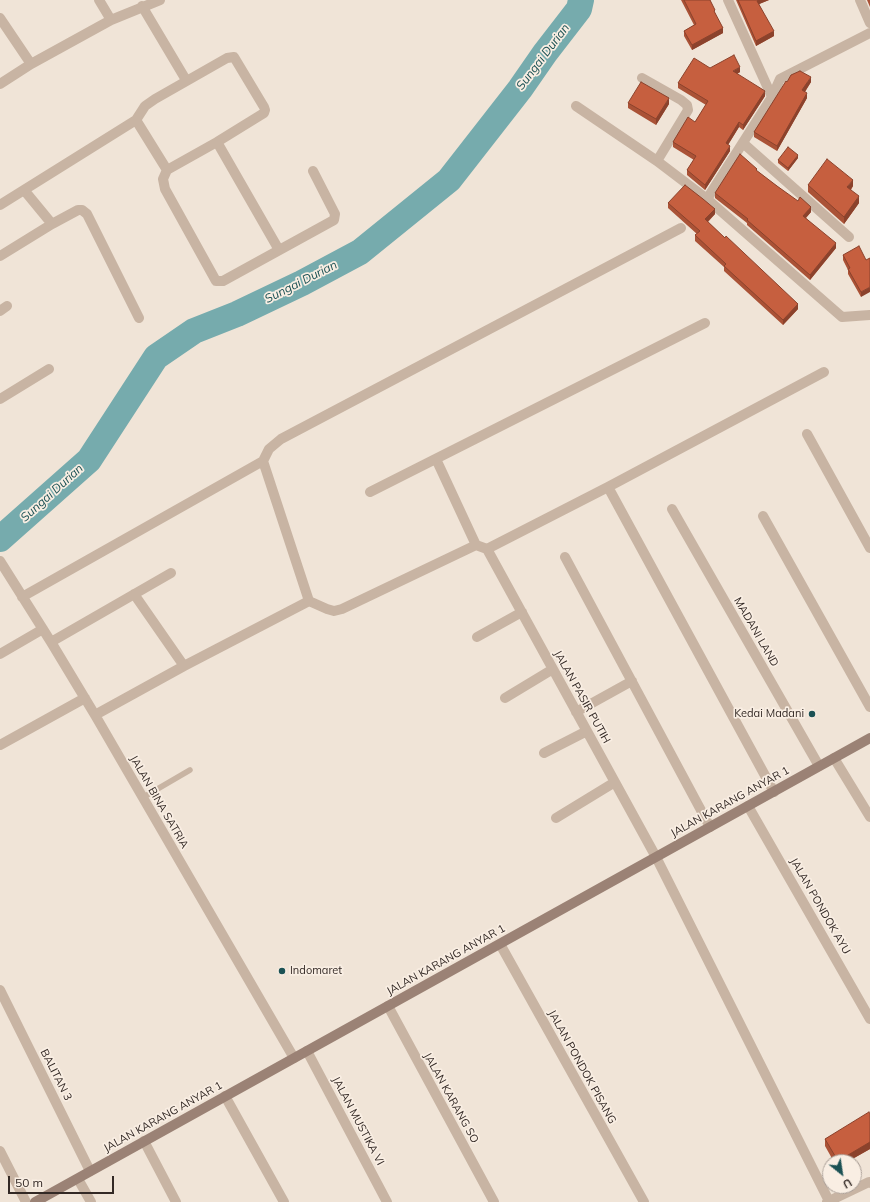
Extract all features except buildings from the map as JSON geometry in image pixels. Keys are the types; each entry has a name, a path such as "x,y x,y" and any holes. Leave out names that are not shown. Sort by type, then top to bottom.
{"main road":[{"name":"JALAN KARANG ANYAR 1","path":"35,1202 870,738"}],"street":[{"path":"99,0 111,20"},
{"path":"0,84 31,64 111,20 142,6 160,0"},
{"path":"728,0 772,97"},
{"path":"860,0 870,23"},
{"path":"142,6 186,80"},
{"path":"0,18 31,64"},
{"path":"707,199 772,97 777,82 783,76 870,33"},
{"path":"0,205 136,120 145,106 186,80 227,58 234,57 264,107 264,113 167,170 163,179 165,189 216,280 223,281 331,222 336,217 313,171"},
{"path":"642,78 681,100 687,105 688,110 657,161"},
{"path":"576,106 657,161 707,199 842,317 870,315"},
{"path":"136,120 167,170"},
{"path":"217,142 279,250"},
{"path":"743,143 849,236"},
{"path":"24,190 52,224"},
{"path":"0,256 52,224 78,210 82,210 84,211 139,318"},
{"path":"22,597 263,461 269,449 281,439 681,228"},
{"path":"370,492 705,323"},
{"path":"0,399 49,369"},
{"path":"436,459 476,545 487,549 824,372"},
{"path":"807,434 870,548"},
{"path":"263,461 309,601 327,609 342,609 476,545"},
{"path":"608,486 774,792"},
{"name":"MADANI LAND","path":"672,509 819,766"},
{"path":"763,516 870,707"},
{"name":"JALAN PASIR PUTIH","path":"487,549 656,857 828,1201"},
{"path":"565,557 710,827"},
{"name":"JALAN BINA SATRIA","path":"0,561 85,698 294,1058"},
{"path":"51,642 171,573"},
{"path":"134,594 184,666"},
{"path":"95,715 184,666 309,601"},
{"path":"477,637 522,612"},
{"path":"0,654 43,629"},
{"path":"505,698 553,669"},
{"path":"576,712 632,681"},
{"path":"0,745 85,698"},
{"path":"544,753 587,731"},
{"path":"834,758 870,818"},
{"path":"556,818 615,782"},
{"name":"JALAN PONDOK AYU","path":"748,806 870,1019"},
{"name":"JALAN PONDOK PISANG","path":"500,944 644,1202"},
{"name":"BALITAN 3","path":"0,990 90,1171"},
{"name":"JALAN KARANG SO","path":"388,1006 494,1202"},
{"name":"JALAN MUSTIKA VI","path":"307,1051 388,1202"},
{"path":"225,1096 284,1202"},
{"path":"144,1141 176,1202"},
{"path":"0,1151 26,1202"},
{"path":"78,1179 91,1202"},
{"path":"828,1201 869,1182 870,1183"}],"lane":[{"path":"142,798 190,770"}],"waterway":[{"name":"Sungai Durian","path":"0,539 89,460 156,357 194,331 237,314 302,283 360,252 449,180 520,89 545,53 579,9 581,0"}],"place":[{"name":"Kedai Madani","path":"812,714"},
{"name":"Indomaret","path":"282,971"}]}
